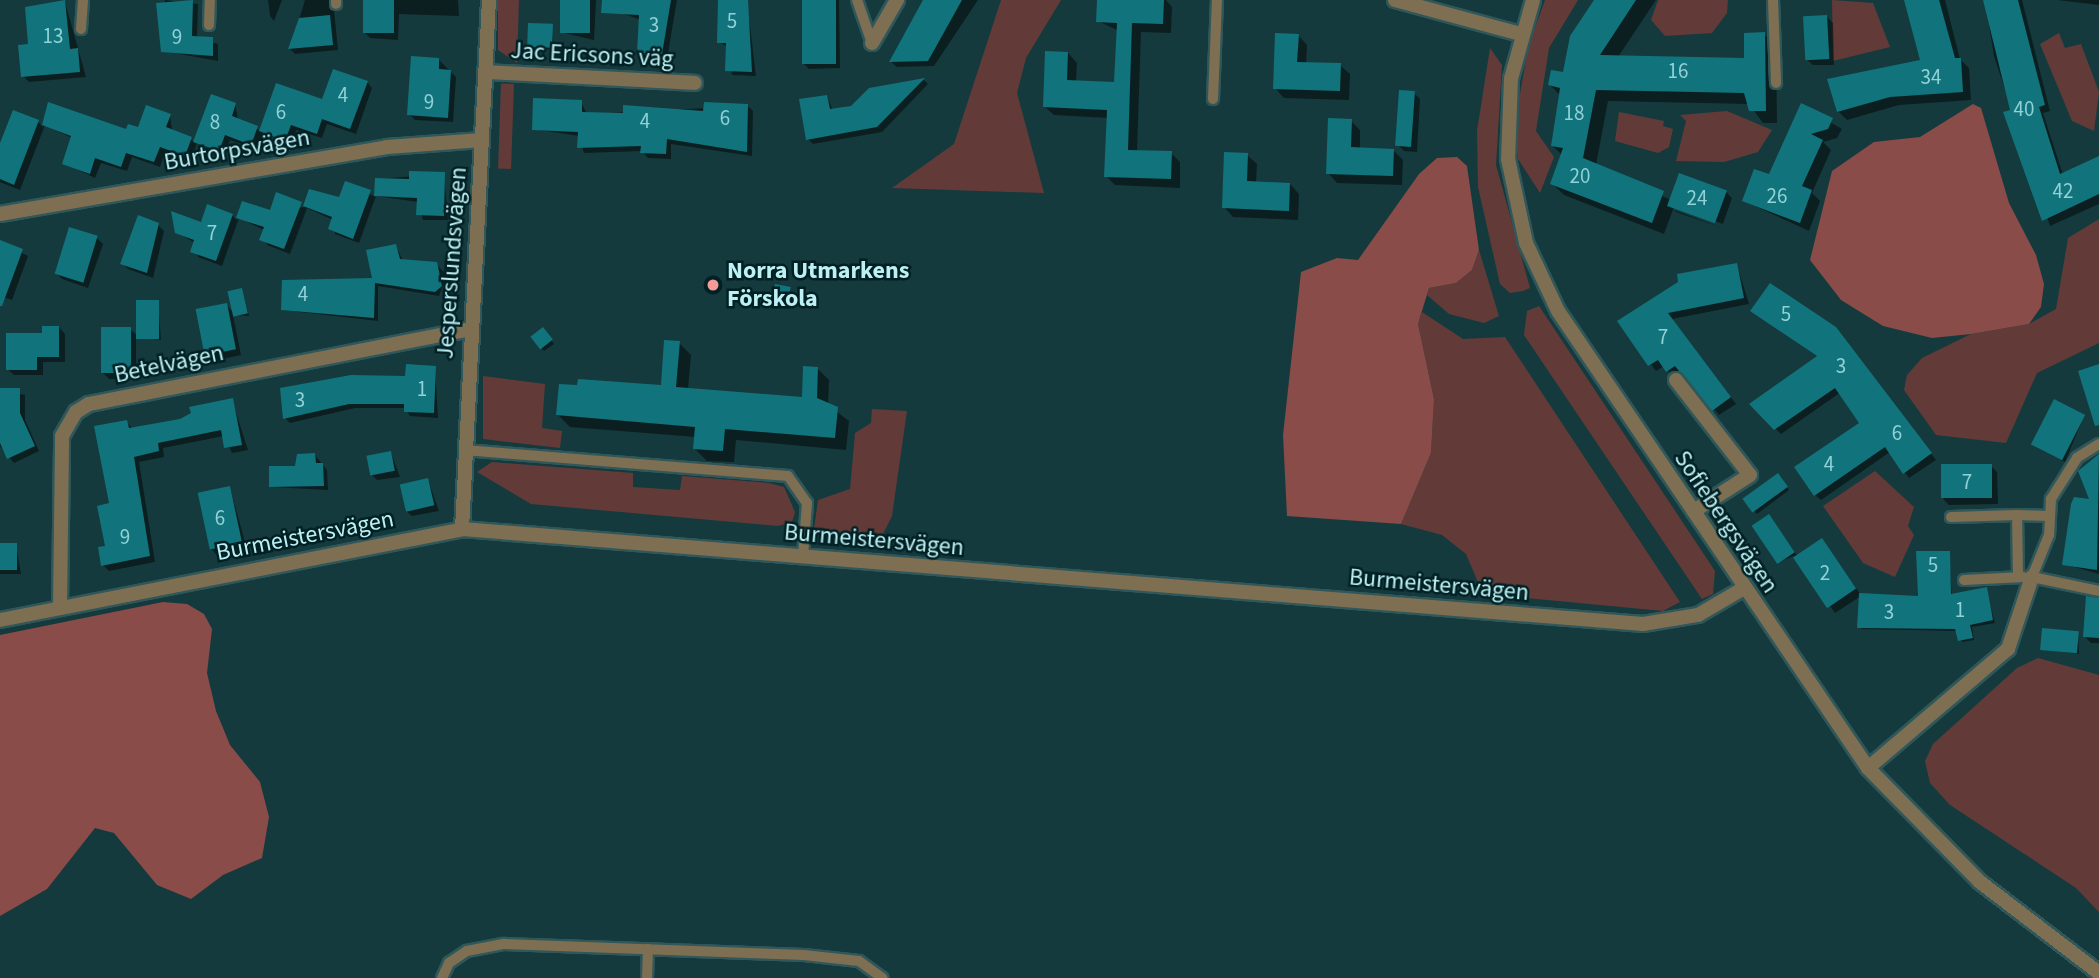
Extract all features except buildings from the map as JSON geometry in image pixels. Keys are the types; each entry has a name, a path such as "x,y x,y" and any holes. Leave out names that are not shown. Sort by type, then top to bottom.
{"street":[{"name":"Jesperslundsvägen","path":"462,529 470,329 489,0"},
{"path":"872,43 897,0"},
{"path":"1395,0 1520,34"},
{"name":"Sofiebergsvägen","path":"1533,0 1520,34 1507,125 1514,201 1526,243 1558,311 1868,768 1980,882 2099,973"},
{"name":"Jac Ericsons väg","path":"486,72 695,83"},
{"name":"Burtorpsvägen","path":"0,214 387,148 482,140"},
{"name":"Betelvägen","path":"60,608 62,436 76,412 102,401 470,329"},
{"path":"1676,380 1750,475 1694,511"},
{"name":"Burmeistersvägen","path":"0,620 462,529 1643,624 1698,615 1744,588"},
{"path":"1868,768 2008,649 2025,577"}],"lane":[{"path":"81,29 83,0"},
{"path":"209,25 210,0"},
{"path":"857,0 872,43"},
{"path":"1213,99 1217,0"},
{"path":"1773,0 1776,83"},
{"path":"2025,577 2049,535 2051,499 2077,458 2099,444"},
{"path":"464,450 788,476 807,503 803,556"},
{"path":"2017,515 2025,577"},
{"path":"1951,517 2049,516"},
{"path":"1964,580 2025,577 2099,591"},
{"path":"442,978 449,963 467,951 504,944 845,960 882,978"},
{"path":"647,978 648,949"}],"shaded area":[{"path":"498,0 519,0 517,63 498,50"},
{"path":"1001,0 1061,0 1026,58 1017,93 1044,193 892,188 954,144"},
{"path":"1545,0 1578,0 1549,48 1536,131 1554,157 1540,193 1518,159 1518,106 1528,47"},
{"path":"1658,0 1728,0 1727,13 1712,33 1665,36 1651,20"},
{"path":"1832,0 1873,3 1890,47 1833,61"},
{"path":"2059,33 2065,48 2081,44 2099,92 2094,131 2072,121 2040,44"},
{"path":"1490,48 1502,65 1496,165 1530,288 1510,293 1500,284 1478,187 1477,131"},
{"path":"501,84 514,84 511,169 498,168"},
{"path":"1973,104 1981,108 2009,203 2036,255 2044,284 2041,307 2029,324 1971,334 1932,338 1883,326 1841,300 1810,260 1832,171 1874,142 1920,137"},
{"path":"1727,111 1772,130 1758,152 1724,162 1676,161 1686,121 1680,115"},
{"path":"1619,112 1664,121 1663,126 1673,129 1669,147 1658,153 1615,141"},
{"path":"1457,157 1467,166 1479,250 1472,270 1456,283 1429,288 1418,324 1434,399 1431,453 1401,524 1287,516 1283,435 1301,272 1337,258 1358,260 1419,174 1437,158"},
{"path":"2099,219 2099,343 2037,373 2006,443 1936,435 1904,390 1907,375 1922,358 1971,334 2029,324 2056,309 2068,238"},
{"path":"1479,250 1499,316 1484,323 1449,314 1427,295 1429,288 1456,283 1472,270"},
{"path":"1539,306 1715,571 1713,594 1702,599 1524,335 1527,311"},
{"path":"1422,312 1463,339 1505,337 1680,602 1663,611 1483,594 1466,554 1442,535 1401,524 1431,453 1434,399 1418,324"},
{"path":"483,376 545,384 542,428 562,431 560,448 483,439"},
{"path":"872,409 907,411 892,516 881,538 870,543 823,538 814,529 818,500 850,489 855,433 871,423"},
{"path":"492,462 633,473 633,487 680,490 682,476 769,483 784,487 795,512 792,522 778,526 531,504 477,472"},
{"path":"1875,471 1914,507 1908,526 1914,535 1895,577 1863,563 1823,506"},
{"path":"163,602 187,604 204,614 212,629 207,673 216,711 230,745 260,782 269,817 262,858 223,875 191,899 157,885 114,833 95,828 47,889 0,916 0,635"},
{"path":"2038,658 2099,675 2099,912 2076,888 1950,805 1930,783 1925,761 1933,744 2017,668"}],"place":[{"name":"Norra Utmarkens Förskola","path":"713,285"}]}
